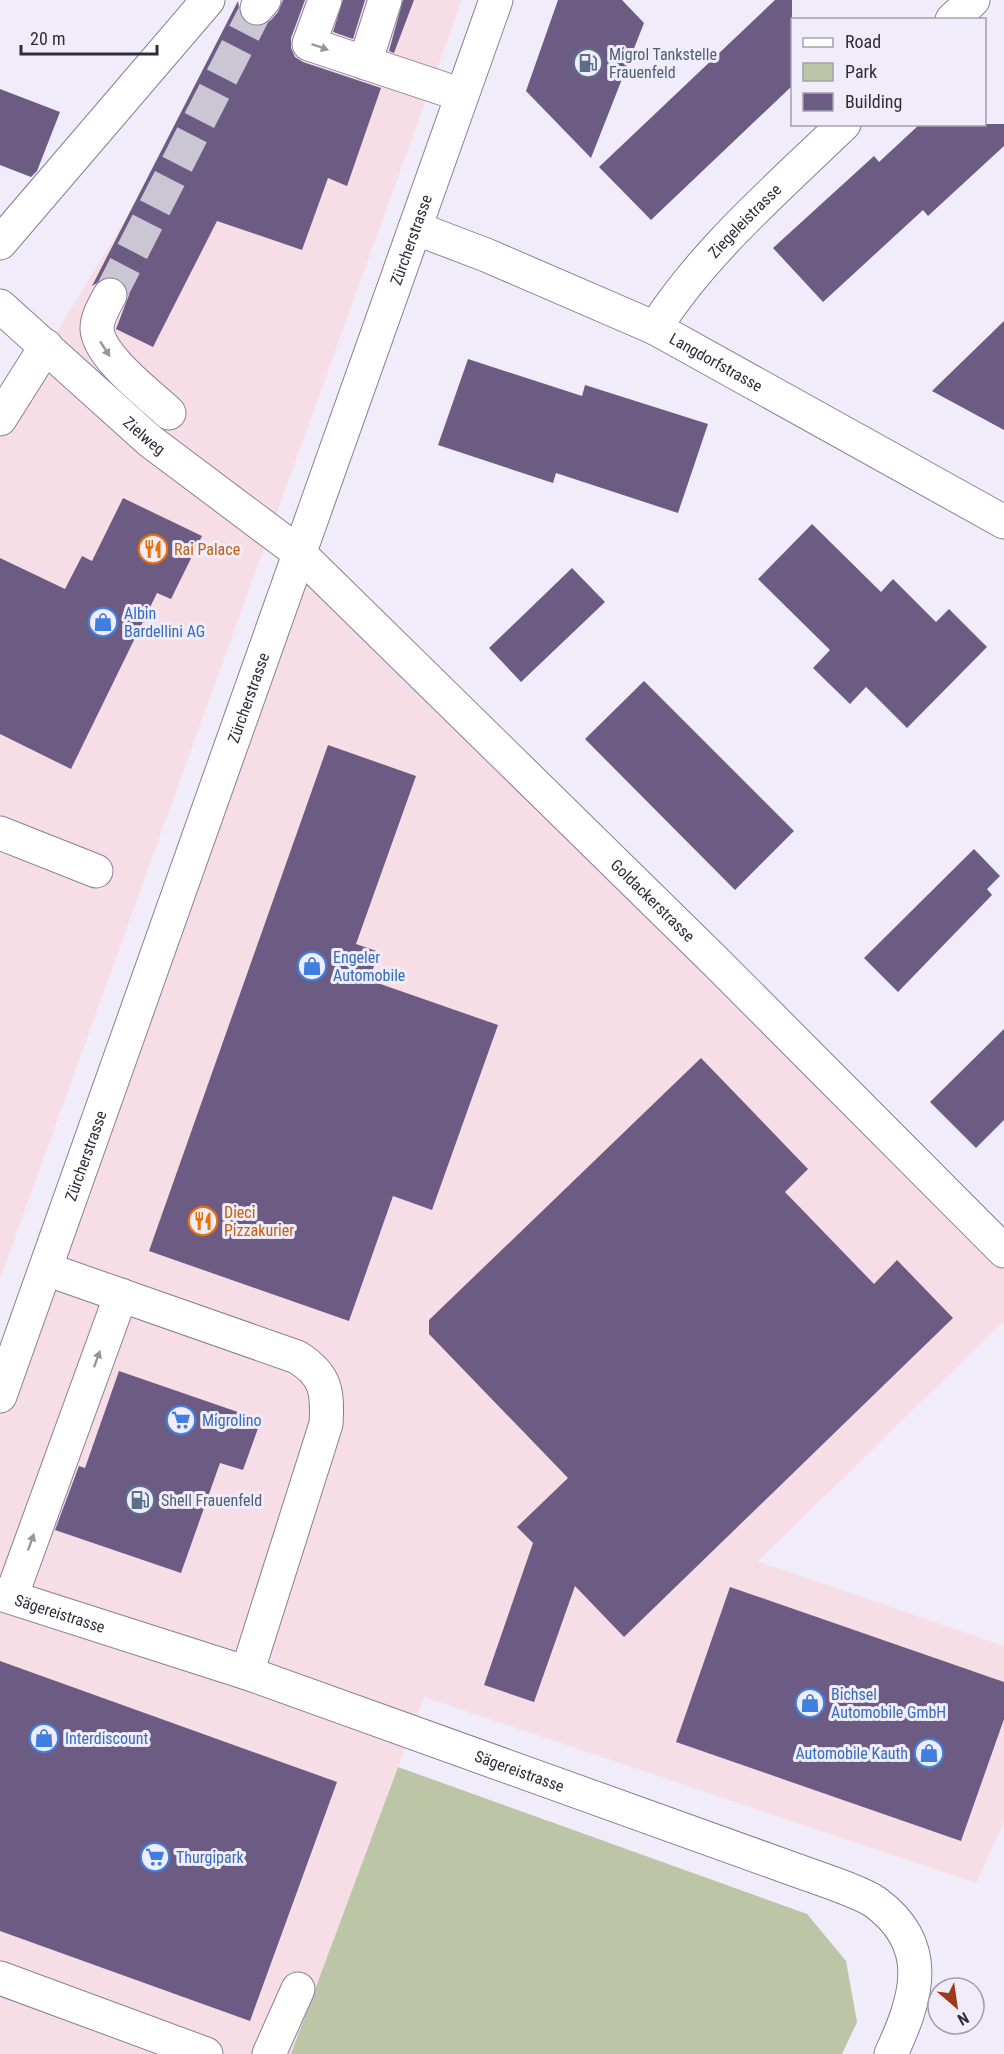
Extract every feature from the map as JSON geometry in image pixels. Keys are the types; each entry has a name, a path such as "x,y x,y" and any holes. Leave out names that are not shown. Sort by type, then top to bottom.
{"street":[{"path":"0,243 208,0"},
{"path":"325,0 309,44 462,95"},
{"path":"365,63 385,0"},
{"name":"Zürcherstrasse","path":"0,1396 496,0"},
{"path":"954,18 972,0"},
{"name":"Ziegeleistrasse","path":"655,328 672,301 712,252 842,126"},
{"name":"Langdorfstrasse","path":"415,228 486,255 655,328 1004,522"},
{"path":"110,295 99,316 99,340 111,358 169,413"},
{"name":"Zielweg","path":"0,306 150,441 298,552"},
{"path":"0,419 46,346"},
{"name":"Goldackerstrasse","path":"298,552 732,977 1004,1251"},
{"path":"0,833 96,871"},
{"path":"46,1269 297,1357 312,1367 323,1382 328,1401 326,1424 247,1673"},
{"path":"5,1596 121,1295"},
{"name":"Sägereistrasse","path":"5,1596 247,1673 790,1868 874,1902 907,1935 917,1976 905,2025 891,2054"},
{"path":"0,1978 206,2054"},
{"path":"269,2054 298,1989"}],"shaded area":[{"path":"261,0 462,0 0,1279 0,424"},
{"path":"298,552 1004,1270 1004,1321 758,1561 1004,1646 1004,1822 976,1883 424,1697 291,2054 0,2054 0,1401"}],"green space":[{"path":"398,1767 807,1914 846,1961 857,2022 842,2054 291,2054"}],"building":[{"path":"283,0 305,0 291,38 291,48 295,57 303,62 381,88 347,186 328,178 302,250 217,221 153,347 116,329 129,295 126,285 119,278 109,276 92,286 238,1 240,15 245,22 254,26 264,25 271,20 278,12"},
{"path":"343,0 365,0 353,39 333,32"},
{"path":"403,0 414,0 394,53 389,51"},
{"path":"558,0 622,0 644,23 591,158 526,91"},
{"path":"775,0 792,0 791,87 651,220 599,167"},
{"path":"0,89 60,112 37,171 31,177 0,165"},
{"path":"1004,124 1004,146 928,216 923,210 823,302 773,248 874,156 879,162 918,126"},
{"path":"1004,321 1004,430 932,391"},
{"path":"468,359 582,396 585,385 708,424 678,513 556,473 553,483 438,445"},
{"path":"123,498 202,536 171,599 157,593 71,769 0,734 0,558 65,589 82,556 92,561"},
{"path":"812,524 881,592 893,579 936,622 949,609 987,647 907,728 866,687 850,704 813,668 830,650 758,579"},
{"path":"572,568 605,602 521,682 489,648"},
{"path":"644,681 794,831 735,890 585,739"},
{"name":"Engeler Automobile","path":"328,745 416,776 356,944 379,952 369,980 498,1025 432,1210 393,1196 349,1321 149,1251"},
{"path":"974,849 1000,876 987,889 992,895 898,992 864,958"},
{"path":"1004,1029 1004,1120 976,1148 930,1102"},
{"path":"701,1058 808,1169 785,1192 874,1284 897,1260 953,1318 624,1637 575,1586 534,1702 484,1685 533,1543 517,1527 568,1478 429,1334 429,1320"},
{"path":"119,1371 261,1420 243,1470 220,1463 181,1573 55,1530 79,1466 85,1468"},
{"path":"730,1587 1004,1682 1004,1719 961,1841 676,1742"},
{"name":"Thurgipark","path":"0,1661 337,1782 250,2021 0,1931"}],"tunnel":[{"path":"110,295 257,8"}],"place":[{"name":"Migrol Tankstelle Frauenfeld","path":"588,63"},
{"name":"Rai Palace","path":"153,549"},
{"name":"Albin Bardellini AG","path":"103,622"},
{"name":"Engeler Automobile","path":"312,966"},
{"name":"Dieci Pizzakurier","path":"203,1221"},
{"name":"Migrolino","path":"181,1420"},
{"name":"Shell Frauenfeld","path":"140,1500"},
{"name":"Bichsel Automobile GmbH","path":"810,1703"},
{"name":"Interdiscount","path":"44,1738"},
{"name":"Automobile Kauth","path":"929,1753"},
{"name":"Thurgipark","path":"155,1857"}]}
